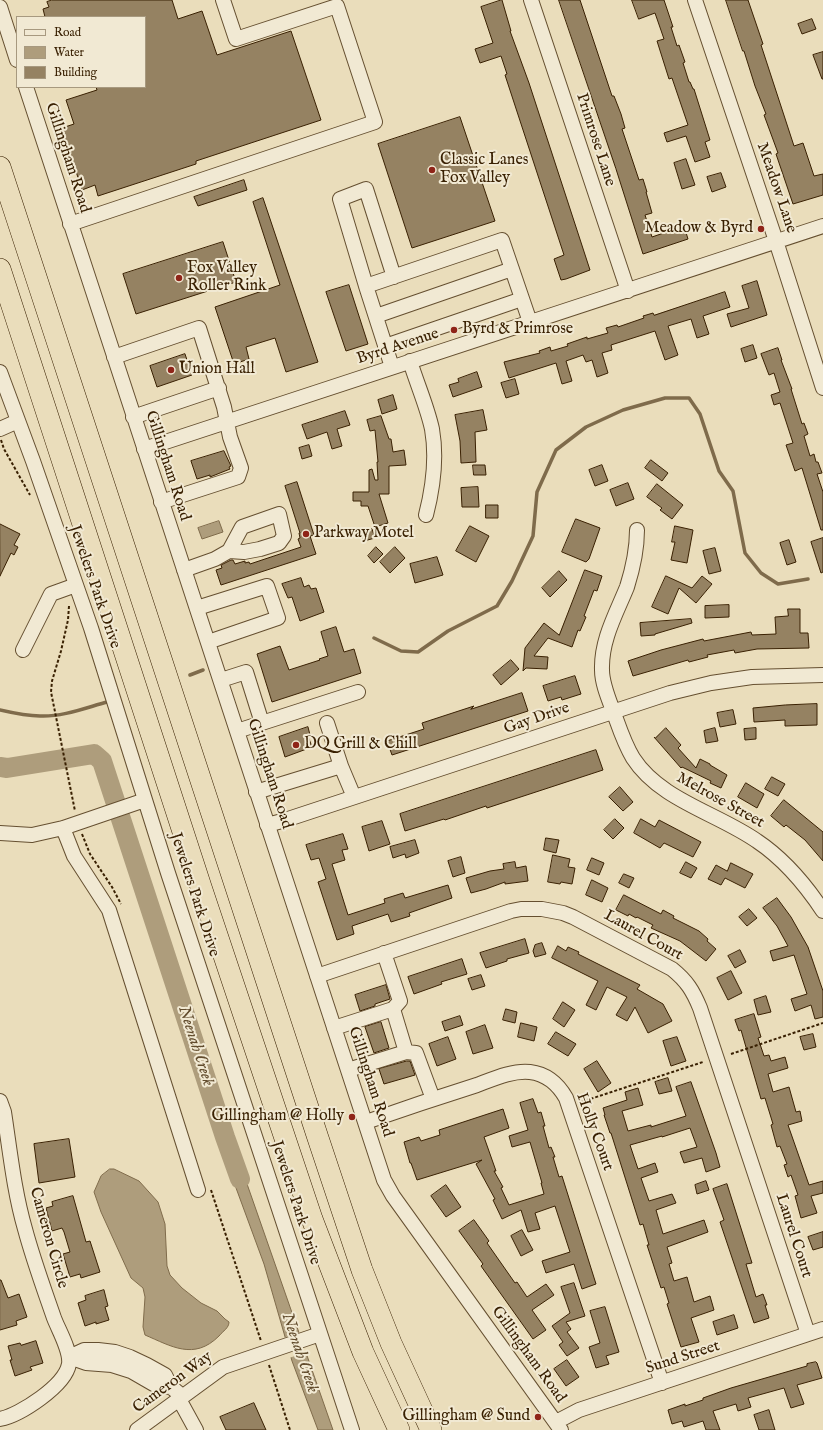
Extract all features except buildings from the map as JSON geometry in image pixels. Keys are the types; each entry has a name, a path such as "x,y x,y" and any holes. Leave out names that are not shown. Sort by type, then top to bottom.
{"highway":[{"path":"0,167 362,1270 391,1343 431,1430"},
{"path":"0,268 201,887 312,1219 363,1352 399,1430"}],"street":[{"path":"70,224 375,122 337,6 236,40 223,0"},
{"name":"Primrose Lane","path":"531,0 628,291"},
{"name":"Meadow Lane","path":"695,0 776,241 823,388"},
{"path":"0,7 16,57"},
{"name":"Gillingham Road","path":"26,88 384,1180 393,1196 559,1426"},
{"path":"392,367 340,199 366,189 394,277"},
{"name":"Byrd Avenue","path":"144,449 823,226"},
{"path":"366,286 502,240 530,322"},
{"path":"376,316 512,270"},
{"path":"385,346 522,298"},
{"path":"114,357 199,328 219,388 230,437 241,468 238,478 161,502"},
{"path":"410,361 428,415 433,442 434,458 431,496 426,516"},
{"name":"Jewelers Park Drive","path":"0,372 33,461 70,587 139,802 314,1336 352,1430"},
{"path":"133,417 219,388"},
{"path":"0,428 18,421"},
{"name":"Melrose Street","path":"637,530 635,558 632,573 607,635 602,655 603,679 627,748 648,776 667,791 737,827 778,857 797,875 813,895 823,911"},
{"path":"184,570 215,559 229,551"},
{"path":"197,608 267,586 278,618 208,642"},
{"path":"23,650 51,594 70,587"},
{"path":"221,680 246,672 262,723"},
{"name":"Gay Drive","path":"267,825 613,711 670,694 711,683 752,677 823,675"},
{"path":"237,732 358,692"},
{"path":"327,723 341,766 354,797"},
{"path":"256,792 341,766"},
{"path":"0,833 32,836 63,828 139,802"},
{"path":"63,828 74,856 109,910 198,1190"},
{"name":"Laurel Court","path":"317,976 511,911 521,909 542,909 573,917 658,961 680,975 691,988 700,1008 808,1334"},
{"path":"334,1028 393,1009 400,1001 384,953"},
{"path":"393,1009 406,1052"},
{"path":"348,1070 406,1052 416,1053 433,1099"},
{"name":"Holly Court","path":"366,1122 520,1072 530,1072 547,1078 555,1083 563,1094 568,1107 662,1383"},
{"name":"Cameron Circle","path":"0,1101 4,1112 16,1190 24,1227 58,1330 68,1350 69,1357"},
{"name":"Sund Street","path":"559,1426 579,1410 823,1329"},
{"name":"Cameron Way","path":"137,1430 223,1367 314,1336"},
{"path":"0,1419 8,1418 19,1413 51,1390 61,1380 68,1369 69,1357 84,1350 98,1350 115,1352 130,1357 148,1364 165,1375 171,1387 180,1398 196,1430"}],"path":[{"path":"0,437 4,449 33,500"},
{"path":"70,587 68,599 70,610 61,651 52,680 51,692 72,796"},
{"path":"731,1054 823,1023"},
{"path":"568,1107 704,1062"},
{"path":"271,1350 290,1430"}],"water":[{"path":"219,521 223,532 202,539 198,528"},
{"path":"231,1153 239,1161 333,1430 318,1430 292,1361 264,1264 225,1158"},
{"path":"110,1169 114,1169 139,1181 158,1202 165,1224 167,1266 170,1275 182,1288 201,1303 217,1311 229,1322 226,1329 210,1344 191,1350 182,1349 173,1347 145,1335 143,1327 145,1297 143,1288 131,1278 101,1212 94,1192 101,1176"}],"pier":[{"path":"245,1172 249,1182 234,1187 230,1177"},
{"path":"301,1332 307,1352 289,1358 283,1338"}],"waterway":[{"path":"374,638 401,651 418,652 448,631 497,606 512,581 533,536 537,492 556,450 586,427 623,410 665,398 689,398 700,414 719,471 733,491 745,553 761,573 778,584 808,579"},
{"path":"190,675 203,670"},
{"path":"0,710 25,715 48,716 74,712 107,702"},
{"name":"Neenah Creek","path":"0,767 7,768 94,754 102,761 240,1179"}],"place":[{"name":"Classic Lanes Fox Valley","path":"432,170"},
{"name":"Meadow & Byrd","path":"761,229"},
{"name":"Fox Valley Roller Rink","path":"179,278"},
{"name":"Byrd & Primrose","path":"454,330"},
{"name":"Union Hall","path":"171,370"},
{"name":"Parkway Motel","path":"306,534"},
{"name":"DQ Grill & Chill","path":"296,745"},
{"name":"Gillingham @ Holly","path":"352,1117"},
{"name":"Gillingham @ Sund","path":"538,1417"}]}
